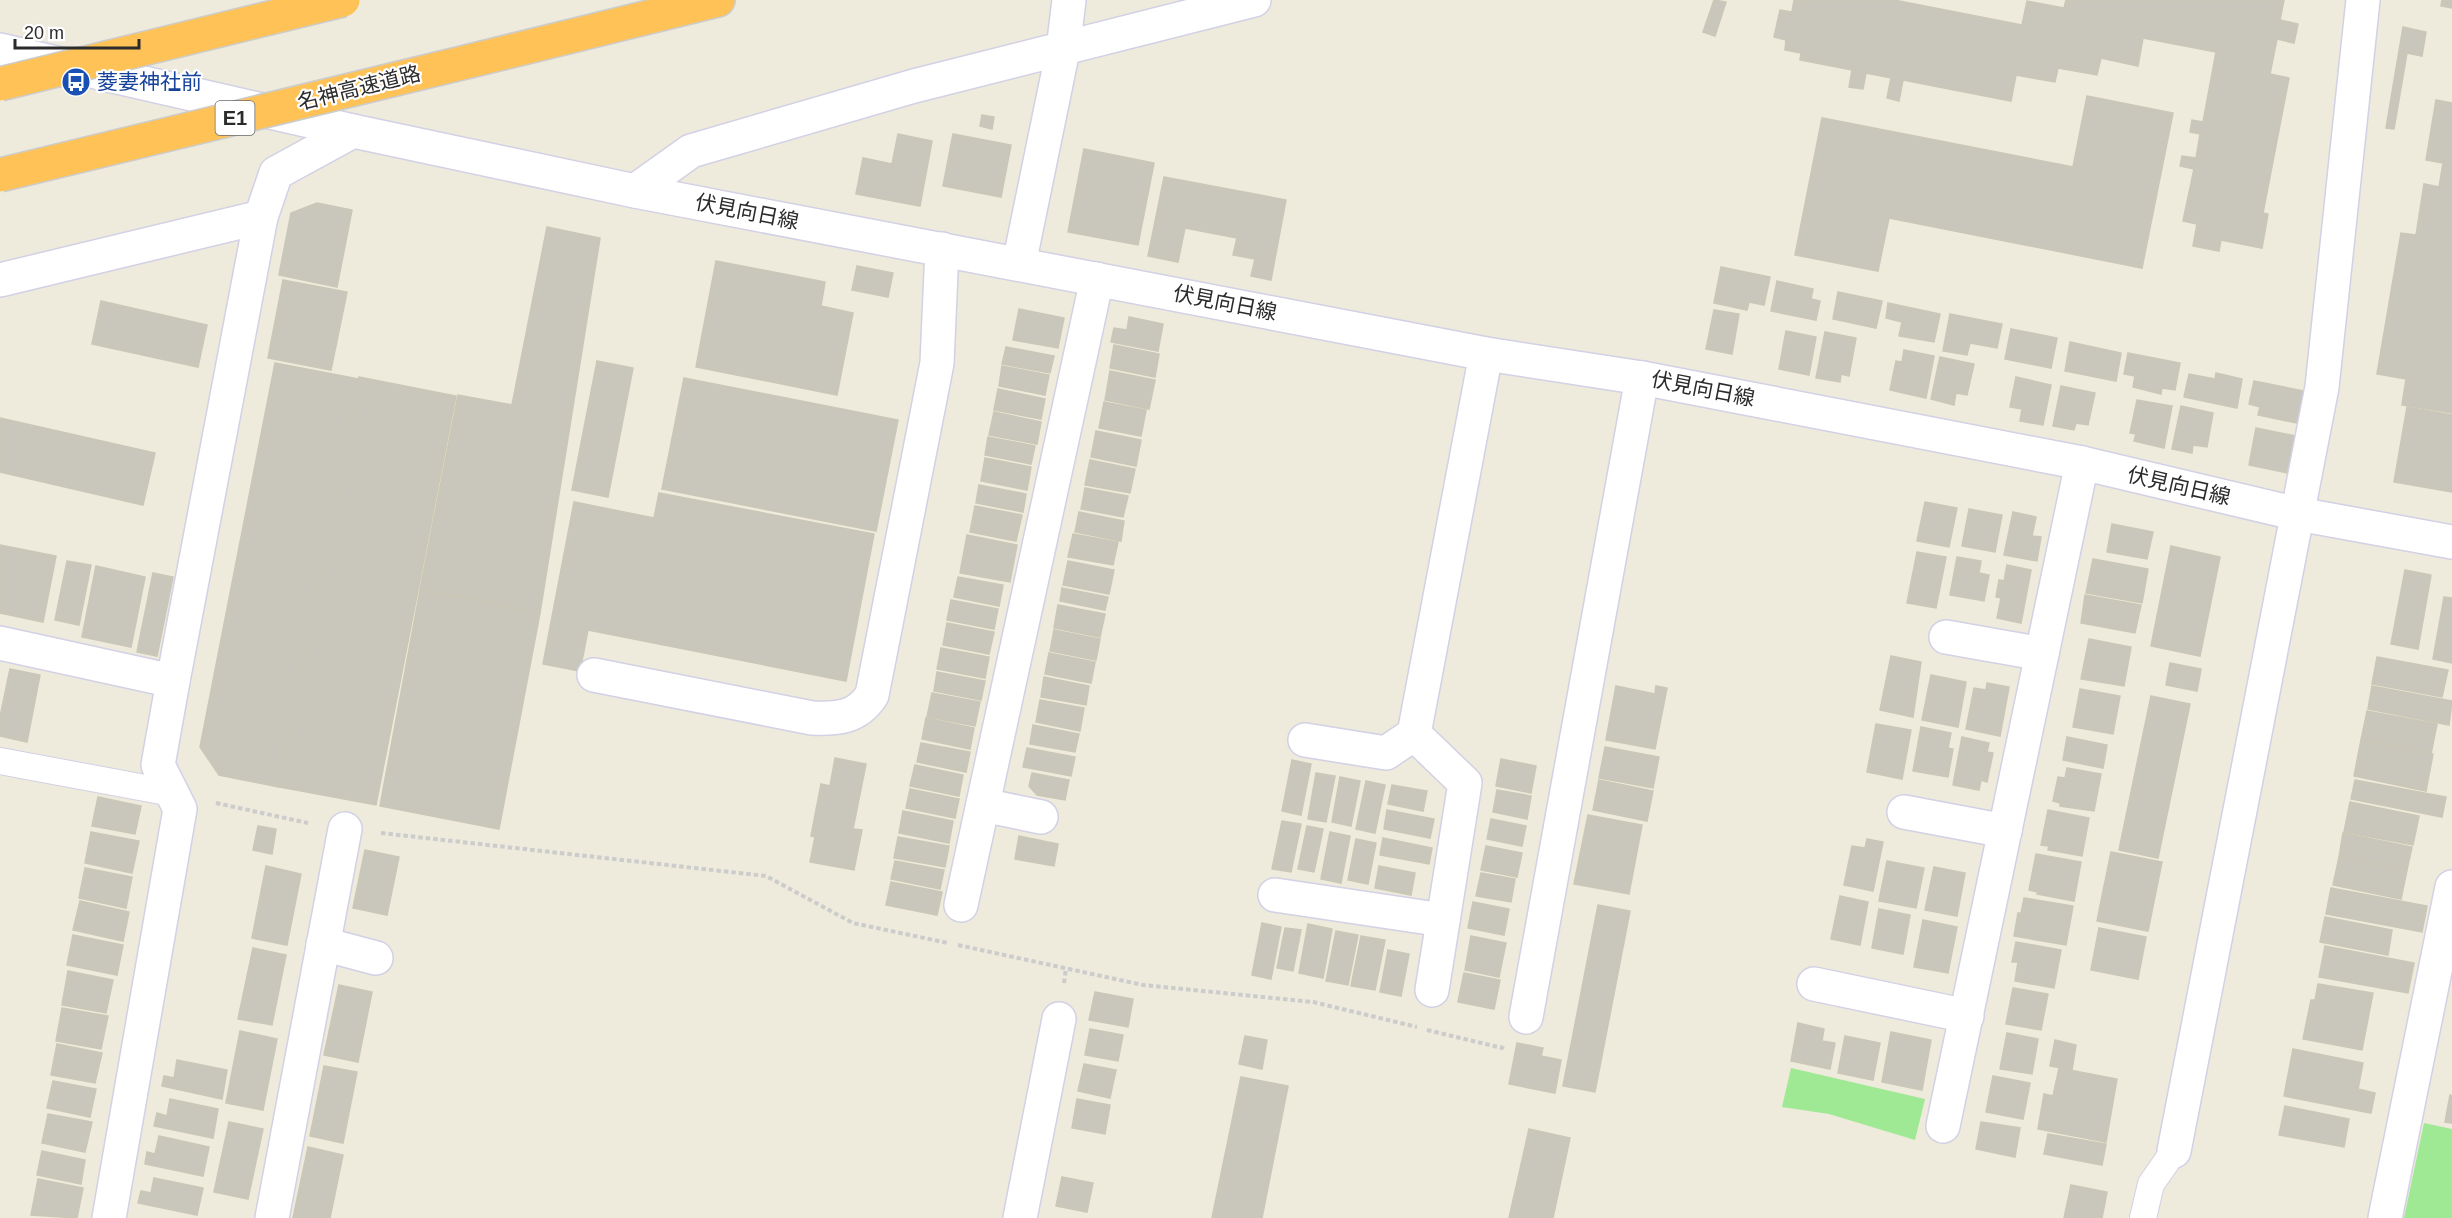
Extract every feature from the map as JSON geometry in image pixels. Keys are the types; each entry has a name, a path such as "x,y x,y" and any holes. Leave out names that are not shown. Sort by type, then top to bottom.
{"highway":[{"path":"0,84 344,0"},
{"name":"名神高速道路","path":"0,175 718,0"}],"street":[{"path":"1019,264 1063,50 1069,0"},
{"path":"635,191 691,151 914,86 1254,0"},
{"path":"2174,1151 2322,387 2363,0"},
{"name":"伏見向日線","path":"0,50 353,131 635,191 1486,354 1642,378 2082,463 2298,514 2452,542"},
{"path":"109,1218 180,809 158,765 261,217 276,173 353,131"},
{"path":"0,280 261,217"},
{"path":"594,675 812,718 835,719 862,710 872,695 937,363 942,249"},
{"path":"961,905 1097,279"},
{"path":"1305,740 1386,753 1414,734 1486,354"},
{"path":"1526,1017 1642,378"},
{"path":"1943,1126 2082,463"},
{"path":"1946,637 2042,654"},
{"path":"0,643 173,681"},
{"path":"1414,734 1465,783 1432,990"},
{"path":"983,805 1041,817"},
{"path":"1904,812 2005,831"},
{"path":"272,1218 345,829"},
{"path":"2385,1218 2452,887"},
{"path":"1275,895 1443,920"},
{"path":"323,944 376,958"},
{"path":"1814,984 1967,1016"},
{"path":"1020,1218 1059,1019"}],"lane":[{"path":"0,761 172,793"},
{"path":"2143,1218 2151,1184 2174,1151"}],"path":[{"path":"172,793 315,825 766,876 853,923 1143,985 1313,1002 1502,1048 1526,1017"}],"green space":[{"path":"1791,1068 1925,1099 1915,1140 1829,1114 1782,1107"},
{"path":"2424,1123 2452,1129 2452,1218 2404,1218"}],"building":[{"path":"1714,0 1726,2 1715,36 1703,32"},
{"path":"1794,0 1894,0 2022,25 2027,1 2064,8 2066,0 2284,0 2280,20 2298,24 2294,43 2277,39 2270,74 2289,78 2263,213 2268,214 2262,248 2221,240 2219,251 2193,246 2197,224 2183,221 2194,169 2180,166 2182,156 2196,158 2200,134 2190,132 2192,120 2203,122 2216,52 2143,38 2138,66 2101,58 2097,75 2058,68 2055,82 2016,75 2011,101 1903,80 1899,101 1887,98 1891,78 1866,73 1863,89 1849,87 1852,70 1800,60 1801,53 1785,50 1786,40 1774,37 1780,10 1792,12"},
{"path":"2442,0 2452,0 2452,8 2441,6"},
{"path":"2403,27 2426,32 2422,56 2407,53 2394,129 2386,128"},
{"path":"2087,96 2173,113 2142,268 1889,218 1878,271 1795,255 1822,118 2073,167"},
{"path":"2436,100 2452,103 2452,413 2402,405 2406,379 2377,374 2401,233 2416,235 2424,184 2439,187 2443,163 2426,160"},
{"path":"982,115 994,117 992,129 980,126"},
{"path":"898,134 932,141 920,206 856,194 863,158 892,164"},
{"path":"953,134 1011,145 1001,197 943,186"},
{"path":"1084,149 1154,163 1138,245 1068,232"},
{"path":"1164,177 1286,200 1271,280 1251,276 1255,259 1233,255 1237,238 1185,228 1178,262 1148,256"},
{"path":"317,203 352,210 337,287 279,275 291,213"},
{"path":"547,227 600,238 540,613 420,589 458,395 512,405"},
{"path":"716,261 825,282 821,306 853,313 837,395 696,367"},
{"path":"857,266 893,273 888,297 852,290"},
{"path":"1721,267 1770,277 1764,305 1749,302 1747,310 1714,303"},
{"path":"283,280 347,292 331,370 268,358"},
{"path":"1777,281 1813,289 1811,299 1820,301 1816,320 1771,311"},
{"path":"1838,292 1882,301 1876,328 1833,319"},
{"path":"101,301 207,325 198,367 92,344"},
{"path":"1888,303 1940,314 1934,342 1899,336 1902,322 1886,318"},
{"path":"1019,309 1064,318 1058,348 1013,340"},
{"path":"1714,310 1739,314 1732,354 1706,349"},
{"path":"1950,314 2002,324 1997,348 1970,343 1967,355 1943,351"},
{"path":"1129,317 1163,324 1158,351 1111,342 1114,328 1127,330"},
{"path":"2011,329 2057,338 2051,368 2005,359"},
{"path":"1786,331 1816,337 1809,375 1779,369"},
{"path":"1825,332 1856,338 1849,376 1841,374 1840,382 1816,378"},
{"path":"2070,342 2121,353 2116,381 2065,371"},
{"path":"1114,345 1159,354 1155,377 1110,368"},
{"path":"1006,347 1054,356 1050,373 1002,364"},
{"path":"1904,350 1934,356 1926,398 1890,390 1896,361 1902,362"},
{"path":"2128,353 2180,363 2175,390 2162,388 2161,394 2133,387 2135,376 2124,374"},
{"path":"1940,357 1974,364 1967,395 1956,393 1954,405 1931,399"},
{"path":"597,361 633,368 608,497 572,490"},
{"path":"275,363 359,379 279,787 219,775 200,747"},
{"path":"1002,366 1049,375 1045,395 999,386"},
{"path":"1110,371 1155,380 1149,409 1105,400"},
{"path":"2216,373 2242,379 2237,408 2184,397 2189,374 2215,379"},
{"path":"359,377 456,396 376,805 279,787"},
{"path":"2016,377 2051,385 2043,425 2020,421 2022,409 2010,407"},
{"path":"684,378 898,420 876,531 662,489"},
{"path":"2254,381 2309,392 2302,424 2258,415 2260,407 2249,404"},
{"path":"2061,386 2095,393 2088,425 2076,423 2074,430 2053,426"},
{"path":"998,389 1045,399 1041,419 994,410"},
{"path":"2137,400 2172,406 2164,448 2134,441 2136,434 2130,433"},
{"path":"1104,402 1146,410 1141,436 1099,428"},
{"path":"2181,406 2213,413 2207,447 2193,445 2192,453 2172,449"},
{"path":"2407,407 2452,415 2452,492 2394,482"},
{"path":"994,412 1041,422 1037,444 989,435"},
{"path":"0,418 155,453 143,505 0,472"},
{"path":"2256,428 2301,437 2293,474 2249,465"},
{"path":"1096,431 1141,440 1136,466 1091,457"},
{"path":"988,437 1035,446 1031,464 985,455"},
{"path":"985,458 1031,467 1027,490 981,481"},
{"path":"1090,460 1135,469 1130,493 1085,485"},
{"path":"979,485 1026,494 1023,512 976,503"},
{"path":"1085,488 1128,496 1123,517 1081,509"},
{"path":"659,493 874,534 846,681 588,630 580,671 543,664 574,502 654,518"},
{"path":"1925,502 1957,508 1949,547 1917,541"},
{"path":"975,506 1022,515 1016,541 970,532"},
{"path":"1969,509 2002,515 1995,552 1962,546"},
{"path":"1079,512 1124,521 1121,541 1075,532"},
{"path":"2013,512 2036,517 2032,536 2041,537 2037,561 2004,555"},
{"path":"2112,524 2153,532 2147,559 2107,552"},
{"path":"1073,534 1118,542 1113,565 1068,557"},
{"path":"967,535 1017,545 1010,582 960,573"},
{"path":"0,545 56,556 43,622 0,613"},
{"path":"2171,546 2220,557 2200,656 2151,646"},
{"path":"1917,552 1946,557 1936,608 1907,603"},
{"path":"1957,557 1981,561 1979,573 1989,575 1984,601 1950,595"},
{"path":"2093,559 2148,569 2142,603 2086,593"},
{"path":"67,561 91,565 79,625 55,620"},
{"path":"1068,561 1114,570 1109,594 1063,585"},
{"path":"2007,565 2031,570 2021,623 1997,618 2001,598 1996,597 1999,580 2004,581"},
{"path":"96,566 145,577 131,647 82,637"},
{"path":"2405,570 2431,575 2418,649 2391,644"},
{"path":"153,573 173,577 157,656 137,652"},
{"path":"958,577 1003,585 999,606 954,597"},
{"path":"1062,588 1108,597 1105,610 1060,601"},
{"path":"420,590 540,613 499,829 380,806"},
{"path":"2085,595 2141,605 2135,633 2081,623"},
{"path":"2444,597 2452,598 2452,663 2433,659"},
{"path":"951,600 998,609 994,629 947,620"},
{"path":"1058,605 1105,614 1100,637 1054,628"},
{"path":"947,623 994,632 989,654 943,645"},
{"path":"1054,630 1100,639 1096,660 1050,651"},
{"path":"2089,639 2131,647 2124,686 2081,679"},
{"path":"941,648 989,657 985,678 937,669"},
{"path":"1049,653 1095,662 1091,683 1045,674"},
{"path":"1891,656 1921,662 1913,717 1880,710"},
{"path":"2377,657 2448,670 2442,697 2372,684"},
{"path":"2170,663 2201,669 2197,691 2166,685"},
{"path":"10,669 40,675 27,742 0,736 0,717"},
{"path":"937,672 985,681 981,700 934,691"},
{"path":"1931,675 1966,682 1958,727 1922,720"},
{"path":"1044,677 1089,686 1086,705 1041,697"},
{"path":"1987,683 2009,687 2000,736 1966,729 1974,688 1986,690"},
{"path":"1616,686 1655,694 1656,686 1667,688 1655,749 1606,740"},
{"path":"2372,686 2452,701 2449,725 2368,709"},
{"path":"2080,689 2120,696 2113,734 2073,727"},
{"path":"932,693 980,702 975,726 927,717"},
{"path":"2151,696 2190,704 2158,858 2119,850"},
{"path":"1040,700 1084,708 1080,731 1036,722"},
{"path":"2367,711 2437,724 2431,754 2361,740"},
{"path":"926,718 974,728 970,749 922,739"},
{"path":"1876,724 1911,730 1902,779 1867,772"},
{"path":"1033,725 1079,734 1075,752 1030,744"},
{"path":"1921,727 1951,733 1948,748 1953,749 1948,777 1913,771"},
{"path":"1962,737 1989,743 1987,752 1993,753 1987,782 1981,780 1979,790 1953,785"},
{"path":"2067,737 2107,745 2103,768 2063,760"},
{"path":"2361,740 2433,754 2426,791 2354,776"},
{"path":"921,743 970,752 966,772 917,762"},
{"path":"1605,747 1659,757 1653,788 1599,778"},
{"path":"1027,748 1075,757 1071,776 1023,767"},
{"path":"835,758 866,764 853,829 862,830 854,870 810,862 815,837 811,836 821,784 830,786"},
{"path":"1501,759 1536,766 1531,793 1496,786"},
{"path":"1292,760 1311,764 1301,815 1282,811"},
{"path":"915,765 963,775 959,796 910,786"},
{"path":"2067,768 2101,774 2094,811 2060,806 2060,803 2053,801 2058,777 2065,778"},
{"path":"1032,773 1069,780 1065,800 1037,795 1029,786"},
{"path":"1316,773 1335,776 1326,822 1308,819"},
{"path":"1340,777 1360,781 1351,826 1332,822"},
{"path":"1599,780 1653,791 1647,821 1593,810"},
{"path":"2355,780 2446,797 2442,817 2351,799"},
{"path":"1366,781 1385,785 1375,833 1356,829"},
{"path":"1392,785 1427,791 1423,811 1388,804"},
{"path":"910,789 959,799 955,818 906,808"},
{"path":"1497,790 1531,796 1527,819 1493,812"},
{"path":"98,797 141,806 135,834 92,826"},
{"path":"2350,802 2419,816 2413,845 2344,832"},
{"path":"1387,810 1434,819 1430,838 1384,829"},
{"path":"2048,810 2089,818 2082,856 2048,850 2049,846 2041,845"},
{"path":"903,811 953,821 949,843 899,833"},
{"path":"1588,815 1642,825 1629,894 1574,884"},
{"path":"1491,819 1526,826 1522,846 1487,839"},
{"path":"1282,821 1301,824 1291,872 1272,869"},
{"path":"258,826 276,829 272,854 253,850"},
{"path":"1307,826 1323,829 1314,872 1298,869"},
{"path":"91,832 139,841 132,873 85,863"},
{"path":"1330,832 1350,836 1341,883 1321,879"},
{"path":"2343,833 2412,847 2407,870 2339,857"},
{"path":"1019,836 1058,844 1054,866 1015,859"},
{"path":"898,837 949,846 945,867 894,858"},
{"path":"1383,838 1432,848 1429,864 1380,855"},
{"path":"1356,839 1376,843 1368,884 1348,880"},
{"path":"1867,839 1883,842 1873,891 1844,885 1852,846 1865,848"},
{"path":"1486,846 1522,853 1517,877 1481,870"},
{"path":"365,850 399,857 387,915 353,908"},
{"path":"2111,852 2162,862 2148,931 2097,921"},
{"path":"2036,854 2081,862 2074,901 2037,894 2038,892 2029,890"},
{"path":"2339,857 2407,870 2401,899 2333,885"},
{"path":"895,861 944,870 940,889 891,879"},
{"path":"1887,861 1924,868 1916,908 1879,901"},
{"path":"266,866 301,874 287,945 252,938"},
{"path":"1379,866 1415,873 1411,895 1375,888"},
{"path":"1934,867 1965,873 1957,916 1925,910"},
{"path":"85,868 132,877 126,908 79,898"},
{"path":"1481,873 1515,879 1511,902 1476,896"},
{"path":"891,882 942,892 937,915 886,905"},
{"path":"2331,888 2427,906 2422,932 2326,914"},
{"path":"1840,896 1868,902 1860,945 1831,939"},
{"path":"2024,898 2073,906 2066,945 2014,936 2018,913 2021,913"},
{"path":"80,901 129,912 123,941 73,930"},
{"path":"1473,902 1509,909 1504,935 1468,928"},
{"path":"1598,905 1630,911 1595,1092 1563,1086"},
{"path":"1879,909 1910,915 1903,954 1872,948"},
{"path":"2325,917 2392,930 2388,955 2320,942"},
{"path":"1923,920 1957,927 1948,973 1914,967"},
{"path":"1262,923 1281,927 1271,979 1252,975"},
{"path":"1308,924 1332,929 1323,978 1299,973"},
{"path":"1285,928 1301,930 1293,971 1277,968"},
{"path":"2099,928 2146,937 2138,979 2091,970"},
{"path":"1336,931 1358,935 1348,985 1326,981"},
{"path":"73,935 123,945 117,975 67,965"},
{"path":"1361,936 1385,940 1375,990 1351,986"},
{"path":"1471,936 1506,943 1499,977 1465,970"},
{"path":"2016,942 2061,950 2054,988 2015,981 2018,962 2012,962"},
{"path":"2325,946 2414,963 2408,993 2319,977"},
{"path":"253,948 286,955 272,1025 238,1019"},
{"path":"1388,950 1409,954 1401,996 1380,992"},
{"path":"68,971 113,980 106,1013 62,1005"},
{"path":"1464,973 1500,980 1494,1009 1458,1002"},
{"path":"2318,984 2373,993 2362,1050 2303,1039 2311,1000 2315,1000"},
{"path":"339,985 372,992 358,1062 324,1055"},
{"path":"2013,988 2048,994 2041,1030 2006,1024"},
{"path":"1095,992 1133,999 1128,1027 1089,1020"},
{"path":"62,1008 108,1016 101,1049 56,1041"},
{"path":"1798,1023 1824,1029 1822,1041 1835,1043 1830,1069 1791,1061"},
{"path":"1090,1029 1123,1035 1118,1061 1085,1055"},
{"path":"240,1031 277,1039 263,1110 226,1103"},
{"path":"1891,1032 1931,1040 1922,1090 1882,1082"},
{"path":"2007,1033 2038,1039 2032,1074 2000,1069"},
{"path":"1245,1036 1267,1040 1262,1069 1239,1064"},
{"path":"1845,1036 1880,1043 1873,1080 1838,1073"},
{"path":"2055,1040 2076,1045 2072,1070 2050,1066"},
{"path":"1517,1043 1543,1048 1541,1056 1561,1060 1555,1093 1509,1084"},
{"path":"57,1044 102,1053 95,1083 51,1075"},
{"path":"2293,1049 2363,1063 2358,1089 2375,1093 2371,1113 2284,1096"},
{"path":"177,1060 227,1070 222,1099 162,1086 164,1076 174,1078"},
{"path":"1084,1064 1116,1070 1110,1098 1078,1091"},
{"path":"324,1066 357,1072 343,1143 310,1136"},
{"path":"2059,1068 2117,1079 2106,1142 2038,1129 2044,1094 2053,1096"},
{"path":"1993,1076 2030,1083 2023,1119 1986,1112"},
{"path":"1241,1077 1288,1086 1262,1218 1212,1218"},
{"path":"53,1081 96,1089 90,1117 47,1108"},
{"path":"2450,1095 2452,1096 2452,1123 2445,1122"},
{"path":"170,1099 218,1109 213,1138 154,1126 157,1113 167,1116"},
{"path":"1077,1099 1110,1105 1105,1134 1072,1128"},
{"path":"2285,1106 2349,1119 2344,1147 2279,1135"},
{"path":"48,1114 92,1122 85,1152 42,1143"},
{"path":"229,1122 263,1129 248,1199 214,1192"},
{"path":"1981,1122 2020,1128 2015,1157 1976,1149"},
{"path":"1529,1129 1570,1138 1553,1218 1509,1218"},
{"path":"2048,1134 2106,1144 2102,1165 2044,1154"},
{"path":"159,1136 209,1147 203,1176 145,1164 147,1152 155,1154"},
{"path":"308,1147 343,1155 330,1218 293,1218"},
{"path":"42,1151 85,1160 81,1184 37,1175"},
{"path":"1062,1177 1093,1183 1087,1212 1056,1206"},
{"path":"154,1178 203,1188 197,1215 138,1203 141,1191 151,1193"},
{"path":"38,1179 83,1188 77,1218 31,1215"},
{"path":"2071,1185 2107,1192 2102,1218 2064,1218"}],"place":[{"name":"菱妻神社前","path":"76,82"}]}
